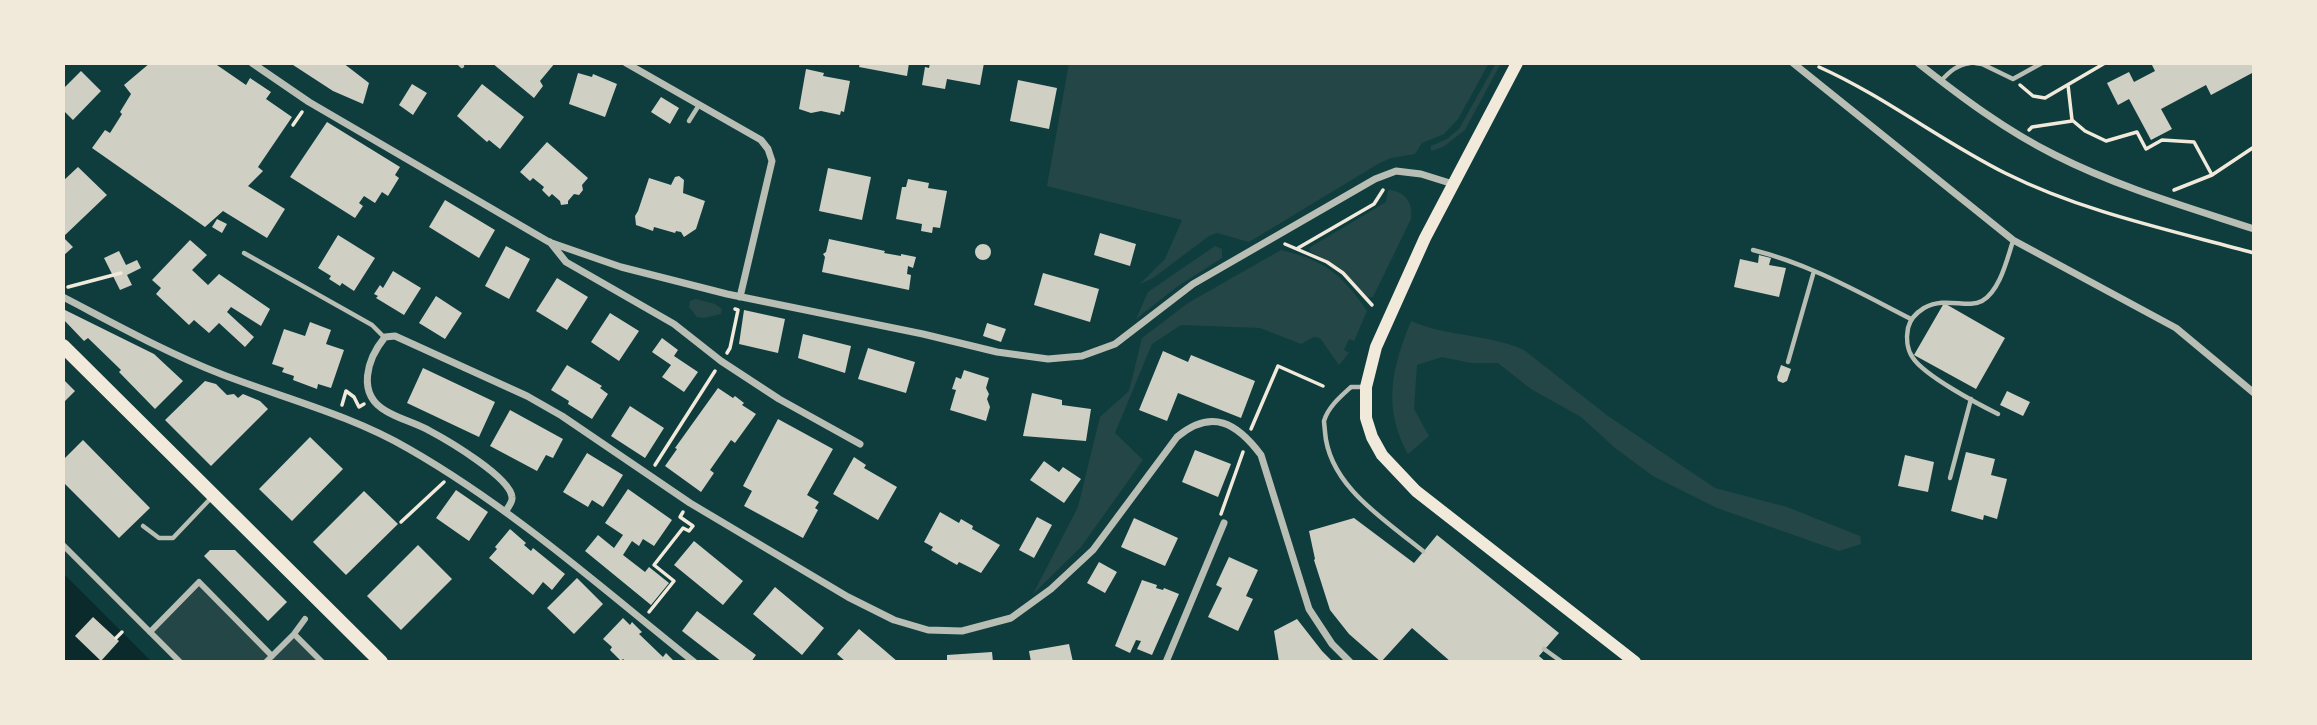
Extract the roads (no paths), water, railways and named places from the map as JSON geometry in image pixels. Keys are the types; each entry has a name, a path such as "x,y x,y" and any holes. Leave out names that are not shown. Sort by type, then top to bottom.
{"main road":[{"path":"1517,63 1425,238 1376,347 1366,387 1366,418 1382,455 1416,491 1635,662"},
{"path":"63,346 381,662"}],"street":[{"path":"251,63 309,102 549,242 621,267 740,297 923,334 997,352 1048,359 1082,356 1115,344 1193,284 1375,179 1396,171 1421,174 1453,184"},
{"path":"626,63 761,140 768,149 772,162 740,297"},
{"path":"1793,63 2014,240 2176,328 2254,393"},
{"path":"1918,63 1970,104 2054,155 2155,197 2254,229"},
{"path":"549,242 566,262 674,324 721,361 860,444"},
{"path":"63,297 218,373 367,429 408,448 506,511 694,662"},
{"path":"506,511 512,501 512,495 503,481 491,471 428,430 387,412 376,404 366,388 367,372 378,346 385,337 395,336 527,396 562,416 690,503 848,597 894,620 928,630 962,631 1011,618 1051,589 1093,550 1177,437 1191,426 1212,420 1234,427 1248,438 1261,455 1309,609 1332,644 1350,662"},
{"path":"1166,662 1224,523"},
{"path":"63,545 180,662"},
{"path":"150,632 199,582 272,656"},
{"path":"266,662 305,619"},
{"path":"294,634 322,662"}],"lane":[{"path":"1941,82 1962,64 1982,64 2013,79 2042,63"},
{"path":"689,121 699,105"},
{"path":"1998,414 1925,369 1911,356 1907,340 1911,319 1938,302 1970,304 1982,301 1998,281 2014,240"},
{"path":"1753,250 1784,258 1814,271 1911,319"},
{"path":"244,253 372,325 385,337"},
{"path":"1788,362 1814,271"},
{"path":"1366,387 1351,387 1335,403 1324,422 1326,447 1338,472 1364,502 1423,551"},
{"path":"1950,478 1971,399"},
{"path":"143,526 159,538 173,538 213,496"},
{"path":"1544,649 1562,662"}]}
